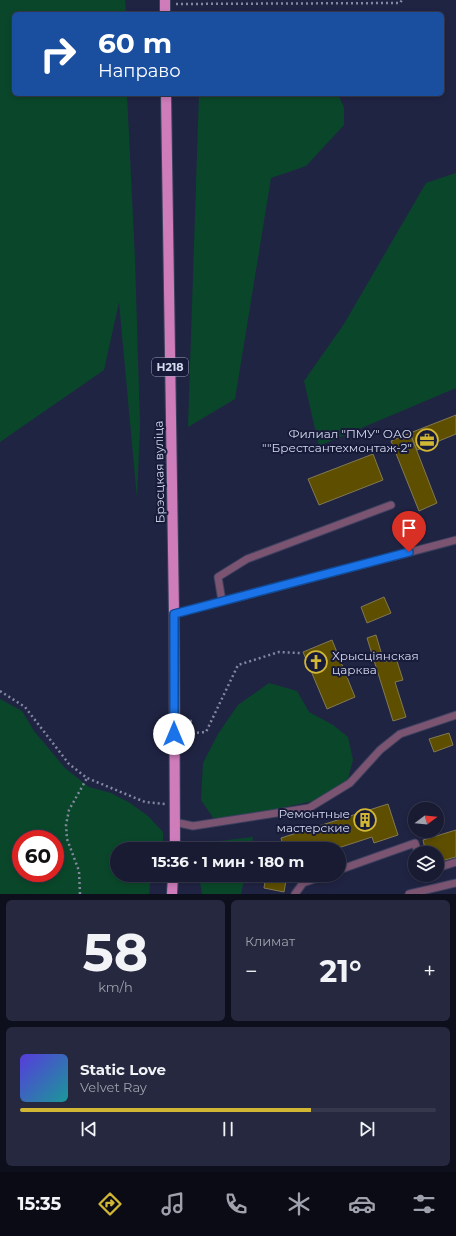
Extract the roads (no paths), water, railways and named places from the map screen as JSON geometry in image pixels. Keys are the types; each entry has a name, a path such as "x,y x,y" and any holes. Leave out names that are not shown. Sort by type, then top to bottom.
{"main road":[{"path":"166,12 169,2"},
{"name":"Брэсцкая вуліца","path":"166,96 174,614 175,842"},
{"path":"172,894 173,882"}],"lane":[{"path":"222,601 218,576 247,559 391,505"},
{"path":"174,614 456,540"},
{"path":"174,822 193,826 309,808 350,783 380,750 400,734 456,716"},
{"path":"346,868 415,843 416,846"},
{"path":"444,866 456,862"},
{"path":"295,894 303,883 306,882"},
{"path":"409,894 456,883"}],"place":[{"name":"Филиал \"ПМУ\" ОАО \"\"Брестсантехмонтаж-2\"","path":"427,440"},
{"name":"Хрысціянская царква","path":"316,662"},
{"name":"Ремонтные мастерские","path":"365,820"}]}
